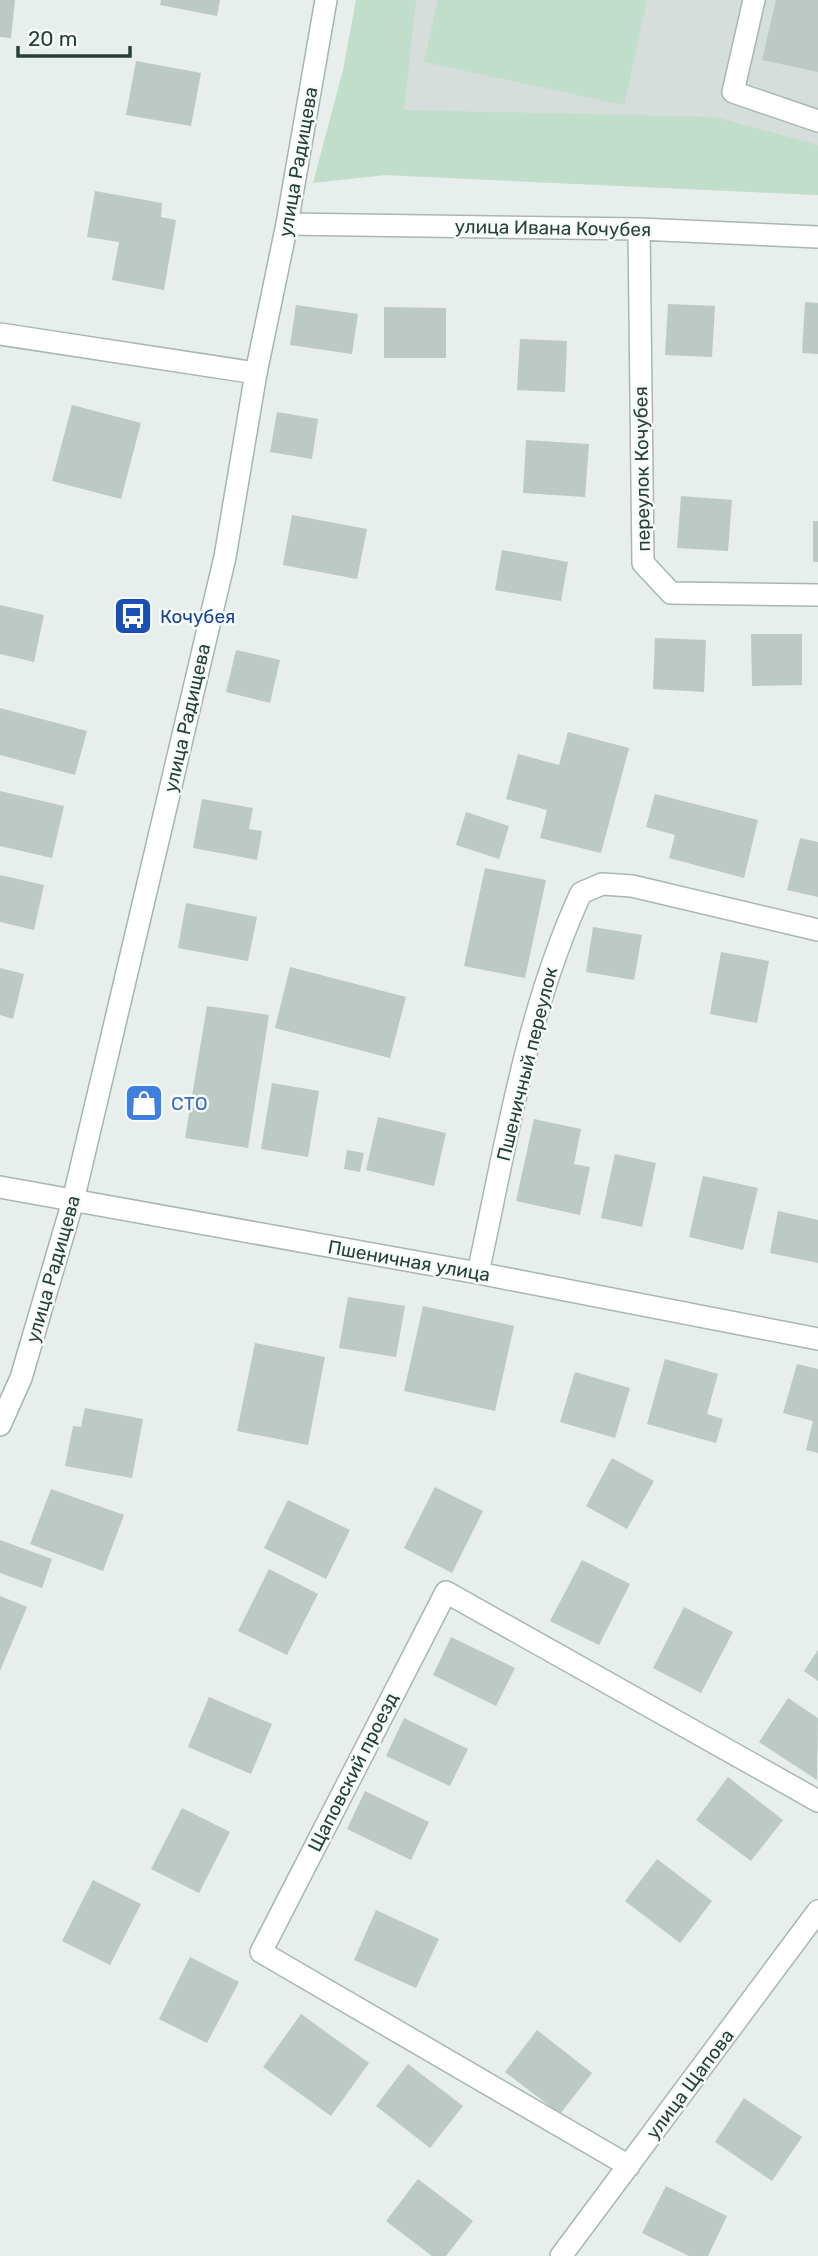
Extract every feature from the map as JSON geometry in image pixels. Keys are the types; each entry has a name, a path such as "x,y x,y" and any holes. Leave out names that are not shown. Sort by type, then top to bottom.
{"street":[{"name":"улица Радищева","path":"0,1425 21,1378 73,1201 225,557 326,0"},
{"path":"754,0 733,92 818,121"},
{"name":"улица Ивана Кочубея","path":"287,224 639,229 818,237"},
{"name":"переулок Кочубея","path":"639,229 643,563 671,593 818,595"},
{"path":"0,334 257,373"},
{"name":"Пшеничный переулок","path":"478,1273 533,1027 546,980 581,893 602,884 632,886 818,930"},
{"name":"Пшеничная улица","path":"0,1187 478,1273 818,1339"},
{"name":"Щаповский проезд","path":"629,2165 261,1952 446,1592 818,1801"},
{"name":"улица Щапова","path":"561,2256 818,1911"}],"shaded area":[{"path":"373,0 818,0 818,195 386,175"}],"green space":[{"path":"356,0 416,0 404,110 715,117 818,145 818,195 386,175 313,183 343,70"},
{"path":"438,0 647,0 624,105 424,62"}],"building":[{"path":"0,0 15,0 11,38 0,37"},
{"path":"161,0 220,0 217,16 160,5"},
{"path":"776,0 818,0 818,72 762,60"},
{"path":"136,61 201,73 191,126 126,115"},
{"path":"95,191 162,203 161,217 176,220 164,290 112,280 119,242 87,237"},
{"path":"805,302 818,303 818,354 802,353"},
{"path":"668,304 715,306 712,357 665,355"},
{"path":"296,305 358,314 352,354 290,345"},
{"path":"384,307 446,308 446,358 384,358"},
{"path":"520,339 567,341 565,392 517,390"},
{"path":"72,405 141,423 121,499 52,481"},
{"path":"277,412 318,419 312,459 270,452"},
{"path":"526,440 589,444 585,497 523,493"},
{"path":"681,496 732,500 728,551 677,548"},
{"path":"292,515 367,529 357,579 283,565"},
{"path":"813,521 818,521 818,562 813,562"},
{"path":"502,550 568,562 561,601 495,590"},
{"path":"0,605 44,615 34,662 0,654"},
{"path":"751,634 802,634 802,685 752,686"},
{"path":"655,638 706,640 704,692 653,689"},
{"path":"236,650 280,660 270,703 226,692"},
{"path":"0,708 87,731 75,775 0,755"},
{"path":"568,732 629,748 601,853 540,838 547,810 506,799 518,754 559,765"},
{"path":"0,791 64,806 52,858 0,846"},
{"path":"655,794 758,820 744,878 669,858 675,835 646,827"},
{"path":"202,799 253,808 249,829 262,831 257,860 193,848"},
{"path":"466,812 509,826 499,859 456,845"},
{"path":"800,838 818,842 818,897 787,890"},
{"path":"485,868 546,880 525,978 464,966"},
{"path":"0,875 44,885 34,930 0,922"},
{"path":"186,903 257,917 248,961 178,948"},
{"path":"593,927 642,935 634,980 586,972"},
{"path":"721,952 769,961 757,1023 710,1014"},
{"path":"290,967 406,997 390,1058 275,1028"},
{"path":"0,968 24,974 13,1019 0,1015"},
{"path":"207,1006 269,1015 248,1148 185,1138"},
{"path":"272,1083 319,1091 308,1157 261,1149"},
{"path":"378,1117 446,1133 434,1186 366,1170"},
{"path":"534,1119 581,1129 574,1164 590,1167 580,1215 516,1201"},
{"path":"347,1150 364,1153 360,1172 344,1169"},
{"path":"615,1154 656,1163 642,1227 601,1218"},
{"path":"703,1176 758,1188 743,1250 689,1237"},
{"path":"778,1211 818,1220 818,1263 770,1253"},
{"path":"348,1297 405,1306 396,1357 339,1348"},
{"path":"423,1306 514,1326 495,1411 404,1391"},
{"path":"255,1343 325,1357 308,1445 237,1431"},
{"path":"665,1359 718,1374 707,1414 723,1419 716,1443 647,1424"},
{"path":"797,1364 818,1369 818,1453 806,1450 813,1421 783,1413"},
{"path":"575,1372 630,1388 615,1438 560,1422"},
{"path":"85,1408 143,1419 132,1478 65,1466 73,1426 81,1427"},
{"path":"612,1458 654,1481 627,1529 586,1506"},
{"path":"435,1487 483,1511 452,1573 404,1548"},
{"path":"51,1489 124,1515 103,1571 30,1544"},
{"path":"288,1500 350,1530 326,1579 264,1548"},
{"path":"0,1540 52,1559 42,1588 0,1573"},
{"path":"582,1560 630,1584 599,1645 550,1621"},
{"path":"269,1569 318,1594 287,1655 238,1631"},
{"path":"0,1596 27,1607 0,1671"},
{"path":"684,1607 733,1632 701,1693 653,1668"},
{"path":"451,1637 515,1668 496,1706 433,1675"},
{"path":"818,1650 818,1681 804,1671"},
{"path":"209,1697 272,1724 251,1774 188,1747"},
{"path":"788,1698 818,1718 817,1780 759,1742"},
{"path":"404,1718 468,1749 450,1786 386,1756"},
{"path":"728,1777 783,1820 751,1861 696,1820"},
{"path":"365,1791 429,1822 411,1860 347,1829"},
{"path":"182,1808 230,1832 199,1893 151,1869"},
{"path":"657,1859 712,1901 680,1943 625,1901"},
{"path":"93,1880 141,1904 110,1965 62,1941"},
{"path":"376,1910 439,1939 416,1988 354,1960"},
{"path":"190,1957 239,1982 207,2043 159,2019"},
{"path":"301,2014 369,2063 331,2116 263,2067"},
{"path":"537,2030 592,2073 560,2114 505,2072"},
{"path":"408,2064 463,2106 430,2148 376,2106"},
{"path":"744,2098 802,2137 772,2181 715,2142"},
{"path":"418,2179 473,2221 446,2256 432,2256 386,2221"},
{"path":"666,2186 727,2216 708,2256 689,2256 642,2233"}],"place":[{"name":"Кочубея","path":"133,616"},
{"name":"СТО","path":"144,1103"}]}
